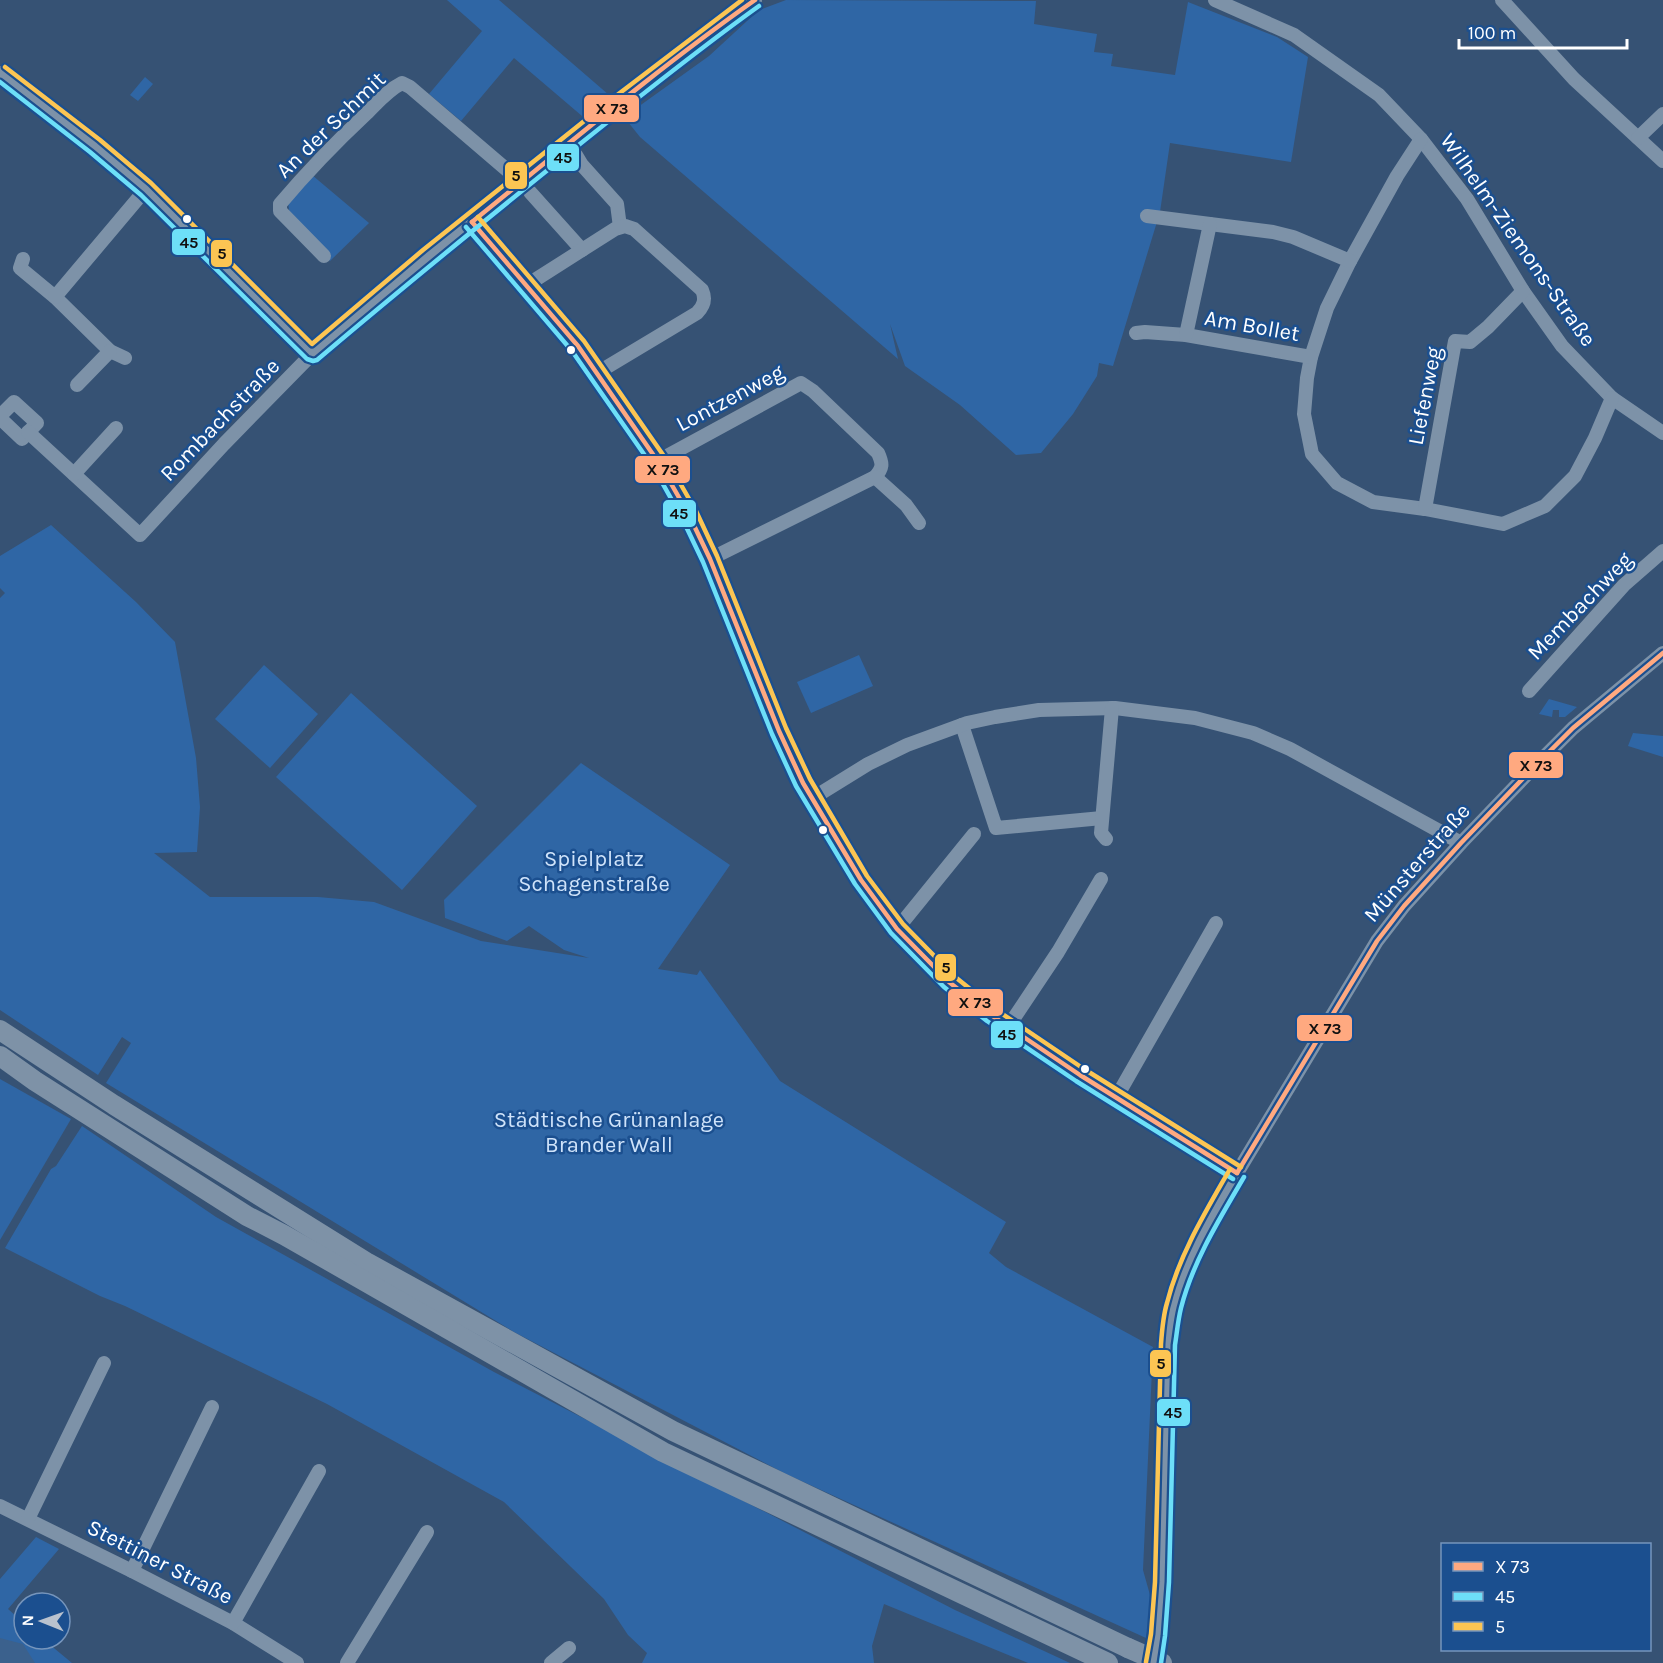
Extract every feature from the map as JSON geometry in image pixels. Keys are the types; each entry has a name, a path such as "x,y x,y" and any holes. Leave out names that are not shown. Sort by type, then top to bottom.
{"highway":[{"path":"0,1020 43,1059"},
{"path":"0,1030 114,1105 366,1262 672,1431 1162,1663"},
{"path":"0,1056 35,1081 247,1216 663,1452 1108,1663"},
{"path":"0,1067 16,1078 35,1081"}],"street":[{"name":"Rombachstraße","path":"74,474 140,535 312,354 428,256 472,222 526,187 725,21 755,0"},
{"name":"Wilhelm-Ziemons-Straße","path":"1215,0 1294,34 1379,95 1421,139 1467,199 1523,291 1562,346 1612,398 1663,433"},
{"path":"1502,0 1574,80 1663,160"},
{"path":"0,73 95,146 146,189 312,354"},
{"name":"An der Schmit","path":"324,256 280,212 280,204 355,124 393,88 402,83 410,87 526,187"},
{"path":"1638,138 1663,114"},
{"path":"1421,139 1397,176 1350,261 1328,308 1311,357 1304,414 1312,454 1337,483 1373,502 1503,524 1545,506 1575,476 1612,398"},
{"path":"576,155 582,165 617,204 620,227"},
{"path":"526,187 582,250"},
{"path":"55,297 146,189"},
{"path":"1147,216 1257,229 1293,237 1350,261"},
{"path":"472,222 578,346 658,461 689,515 710,559 779,731 803,783 861,880 897,929 953,985 1008,1027 1116,1098 1237,1173"},
{"name":"Am Bollet","path":"1186,335 1210,224"},
{"path":"527,285 625,226 634,229 702,290 704,304 698,314 597,373"},
{"path":"23,259 20,268 55,297 110,351 125,358"},
{"name":"Liefenweg","path":"1425,509 1455,341 1470,342 1523,291"},
{"name":"Am Bollet","path":"1136,333 1186,335 1311,357"},
{"path":"77,385 110,351"},
{"name":"Lontzenweg","path":"658,461 801,383 813,391 878,453 883,463 881,471 875,477"},
{"path":"14,402 37,423 22,439 0,417 14,402"},
{"path":"28,432 74,474 116,428"},
{"path":"710,559 875,477 906,505 919,523"},
{"name":"Membachweg","path":"1529,691 1624,585 1663,551"},
{"name":"Münsterstraße","path":"1154,1663 1162,1582 1170,1324 1175,1299 1201,1237 1377,941 1404,906 1461,843 1573,728 1663,653"},
{"path":"813,798 868,764 907,745 962,725 1039,710 1112,708 1189,717 1253,733 1290,749 1461,843"},
{"path":"1106,839 1101,833 1112,708"},
{"path":"962,725 996,828 1102,818"},
{"path":"897,929 974,834"},
{"path":"1008,1027 1058,952 1101,879"},
{"path":"1116,1098 1216,923"},
{"path":"28,1520 104,1363"},
{"path":"132,1571 212,1407"},
{"path":"233,1623 319,1471"},
{"name":"Stettiner Straße","path":"0,1506 233,1623 297,1663"},
{"path":"347,1663 427,1532"},
{"path":"551,1663 569,1648"}],"green space":[{"path":"447,0 499,0 609,95 582,116 514,58 461,121 429,94 482,31"},
{"path":"786,0 1036,1 1034,24 1097,34 1094,52 1113,54 1111,66 1175,75 1188,2 1277,37 1308,57 1291,162 1170,143 1160,212 1113,366 1099,363 1097,376 1073,414 1041,453 1016,455 960,405 905,366 890,324 898,359 640,137 624,117 709,56 759,10"},
{"path":"145,77 153,84 138,101 130,95"},
{"path":"312,175 369,223 330,261 290,219 288,201"},
{"name":"Städtische Grünanlage Brander Wall","path":"51,525 136,602 175,642 196,758 200,807 197,852 154,853 210,897 318,897 374,902 481,941 589,958 564,950 529,926 507,941 445,918 444,900 581,763 730,865 658,969 697,975 700,970 780,1081 1006,1222 989,1253 1006,1267 1153,1347 1143,1570 1150,1595 1146,1638 786,1474 514,1332 106,1083 131,1043 122,1037 98,1075 0,1010 0,598 5,593 0,588 0,556"},
{"path":"859,655 873,686 811,713 797,682"},
{"path":"264,665 318,714 270,768 215,719"},
{"path":"351,693 477,806 402,890 276,777"},
{"path":"1549,699 1577,707 1565,717 1559,717 1559,710 1553,710 1552,717 1539,714"},
{"path":"1633,733 1663,736 1663,757 1628,746"},
{"path":"0,1079 71,1119 0,1240"},
{"path":"82,1126 216,1217 494,1372 955,1610 1070,1663 1028,1663 884,1604 872,1646 874,1663 642,1663 647,1653 628,1635 604,1599 504,1502 327,1404 5,1248 51,1169 56,1166"},
{"path":"36,1537 59,1549 23,1591 12,1591 12,1604 8,1609 12,1612 12,1651 58,1651 72,1663 0,1663 0,1579"}],"shaded area":[{"path":"0,1638 12,1641 12,1651 27,1651 35,1663 0,1663"}],"transit line":[{"name":"5","path":"5,67 100,140 151,183 312,344 423,250 608,102 742,0"},
{"path":"472,222 647,81 755,0"},
{"name":"45","path":"0,82 141,195 307,359 313,361 620,112 759,6"},
{"name":"5","path":"478,217 584,341 668,462 696,511 717,556 786,728 810,779 867,876 903,924 954,976 995,1009 1084,1069 1241,1167"},
{"path":"472,222 578,346 661,466 689,515 710,559 779,731 803,783 861,880 897,929 949,982 991,1015 1080,1075 1237,1173"},
{"name":"45","path":"466,227 572,351 655,470 703,562 772,734 796,786 855,884 891,933 944,987 987,1021 1076,1081 1233,1179"},
{"path":"1237,1173 1377,941 1404,906 1461,843 1573,728 1663,653"},
{"name":"5","path":"1146,1662 1151,1634 1155,1582 1161,1344 1164,1318 1172,1285 1186,1251 1230,1169"},
{"name":"45","path":"1161,1663 1169,1582 1175,1345 1179,1317 1186,1291 1200,1257 1244,1177"}],"park label":[{"name":"Spielplatz Schagenstraße","path":"594,872"}]}
